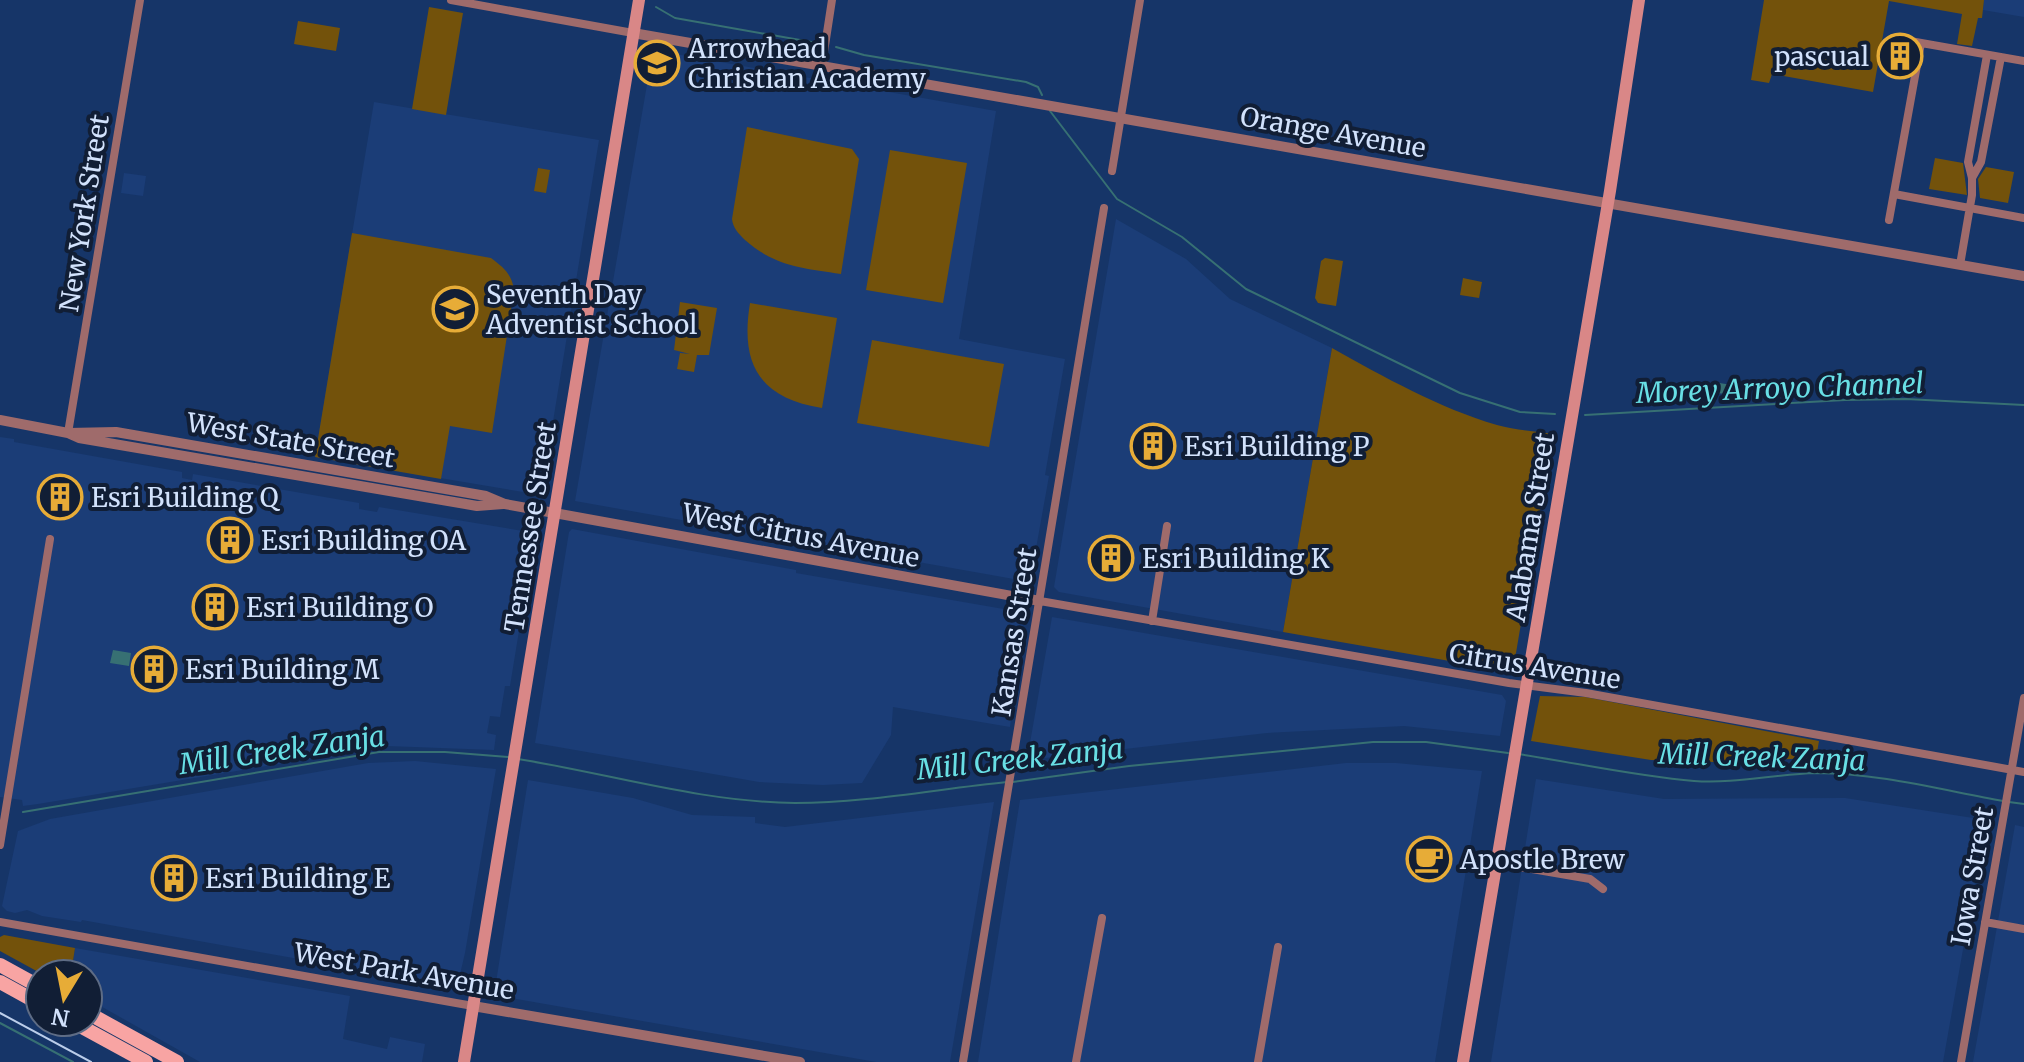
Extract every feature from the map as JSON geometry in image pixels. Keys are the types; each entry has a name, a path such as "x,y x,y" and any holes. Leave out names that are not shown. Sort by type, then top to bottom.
{"main road":[{"name":"Tennessee Street","path":"464,1062 639,0"},
{"name":"Alabama Street","path":"1463,1062 1639,0"},
{"path":"0,965 24,978"},
{"path":"0,982 24,995"},
{"path":"104,1022 177,1062"},
{"path":"102,1038 146,1062"}],"street":[{"name":"New York Street","path":"68,433 140,0"},
{"path":"451,0 633,33"},
{"path":"822,65 832,0"},
{"path":"1112,171 1140,0"},
{"name":"Orange Avenue","path":"633,33 2024,276"},
{"path":"1893,38 2024,61"},
{"path":"1889,220 1921,43"},
{"path":"1960,265 1970,208 1972,178 1968,162 1987,55"},
{"path":"1972,178 1980,166 2001,57"},
{"path":"1894,194 2024,218"},
{"name":"Kansas Street","path":"963,1062 1104,208"},
{"name":"West State Street","path":"0,420 68,433 79,438 477,506 505,504 555,512"},
{"name":"West Citrus Avenue","path":"555,512 1040,601"},
{"path":"1152,621 1167,526"},
{"path":"0,845 50,539"},
{"name":"Citrus Avenue","path":"1040,601 1526,686 1601,696 2024,772"},
{"name":"Iowa Street","path":"1961,1062 2024,698"},
{"path":"1496,863 1590,879 1603,889"},
{"path":"1076,1062 1102,918"},
{"name":"West Park Avenue","path":"0,922 800,1062"},
{"path":"1985,922 2024,929"},
{"path":"1258,1062 1278,947"}],"shaded area":[{"path":"1764,0 1984,0 1982,18 1978,18 1972,46 1957,44 1962,14 1889,1 1873,92 1772,74 1769,83 1751,80"},
{"path":"1984,0 2024,0 2024,17 1983,10"},
{"path":"429,7 463,13 446,115 412,109"},
{"path":"298,21 340,28 336,51 294,44"},
{"path":"653,50 996,111 959,339 1065,359 1030,582 575,501"},
{"name":"Seventh Day Adventist School","path":"374,102 599,140 541,495 315,457"},
{"path":"747,127 852,149 859,159 841,274 779,261 756,249 736,230 732,219"},
{"path":"890,150 967,163 943,303 866,290"},
{"path":"1935,158 1963,163 1967,195 1929,189"},
{"path":"1986,167 2014,172 2008,203 1980,198 1978,179"},
{"path":"538,168 550,170 546,193 534,191"},
{"path":"124,173 146,176 143,196 121,193"},
{"path":"1116,219 1186,259 1230,299 1332,348 1283,632 1059,592 1054,587"},
{"path":"352,233 491,258 511,280 514,290 492,433 450,426 441,479 315,457"},
{"path":"1325,258 1343,261 1336,306 1318,303 1315,298 1321,261"},
{"path":"1463,278 1482,282 1479,298 1460,295"},
{"path":"680,302 717,308 709,355 697,355 694,372 677,369 680,353 690,354 674,350"},
{"path":"750,303 837,318 822,408 783,396 759,375 748,344"},
{"path":"872,340 1004,364 989,447 857,423"},
{"path":"1332,348 1454,410 1504,427 1553,434 1516,653 1507,671 1283,632"},
{"path":"1713,382 1735,386 1735,394 1707,393 1707,386 1713,386"},
{"path":"0,437 182,472 182,478 192,480 193,474 359,503 359,509 377,512 379,507 535,533 510,686 505,686 500,717 490,716 487,733 496,735 494,750 387,746 23,806 22,800 0,797"},
{"path":"572,529 796,570 796,573 1021,612 1024,615 1010,727 893,707 891,735 862,783 823,785 759,782 535,743 569,532"},
{"path":"1052,617 1502,695 1506,701 1500,736 1404,726 1267,733 1027,760"},
{"path":"113,650 131,653 129,666 110,663"},
{"path":"1540,696 1585,697 1819,741 1816,758 1713,762 1651,760 1531,741"},
{"path":"415,761 496,769 457,987 355,969 357,957 344,954 340,954 339,961 333,960 332,963 310,961 82,920 42,916 27,910 15,913 2,906 18,831 50,819 368,763"},
{"path":"1346,763 1396,763 1482,771 1435,1062 978,1062 1020,800"},
{"path":"1536,779 1664,799 1845,798 1986,820 1943,1062 1491,1062"},
{"path":"528,780 633,798 692,815 755,817 755,823 785,827 994,802 950,1062 876,1062 494,995"},
{"path":"2015,825 2024,827 2024,1062 1973,1062"},
{"path":"4,935 75,948 73,958 24,958 24,964 0,951 0,937"},
{"path":"75,948 350,996 343,1039 387,1049 390,1037 425,1044 422,1062 200,1062 104,1008 104,958 73,958"}],"waterway":[{"name":"Morey Arroyo Channel","path":"656,7 675,18 817,43"},
{"name":"Morey Arroyo Channel","path":"836,47 864,55 1026,82 1038,87 1042,95"},
{"name":"Morey Arroyo Channel","path":"1050,111 1117,199 1182,237 1246,289 1460,393 1520,412 1555,414"},
{"name":"Morey Arroyo Channel","path":"1585,415 1845,400 1906,399 2024,405"},
{"name":"Mill Creek Zanja","path":"1013,782 1129,766 1373,742 1426,742 1508,753"},
{"name":"Mill Creek Zanja","path":"23,812 379,752 445,752 508,757"},
{"name":"Mill Creek Zanja","path":"1518,754 1694,781 1816,773 1863,776 2003,801"},
{"name":"Mill Creek Zanja","path":"518,759 691,793 795,803 848,801 1007,782"},
{"name":"Mill Creek Zanja","path":"2009,802 2024,804"},
{"path":"0,1023 73,1062"}],"railway":[{"path":"0,1013 91,1062"}],"place":[{"name":"pascual","path":"1900,56"},
{"name":"Arrowhead Christian Academy","path":"657,63"},
{"name":"Seventh Day Adventist School","path":"455,309"},
{"name":"Esri Building P","path":"1153,446"},
{"name":"Esri Building Q","path":"60,497"},
{"name":"Esri Building OA","path":"230,540"},
{"name":"Esri Building K","path":"1111,558"},
{"name":"Esri Building O","path":"215,607"},
{"name":"Esri Building M","path":"154,669"},
{"name":"Apostle Brew","path":"1429,859"},
{"name":"Esri Building E","path":"174,878"}]}
